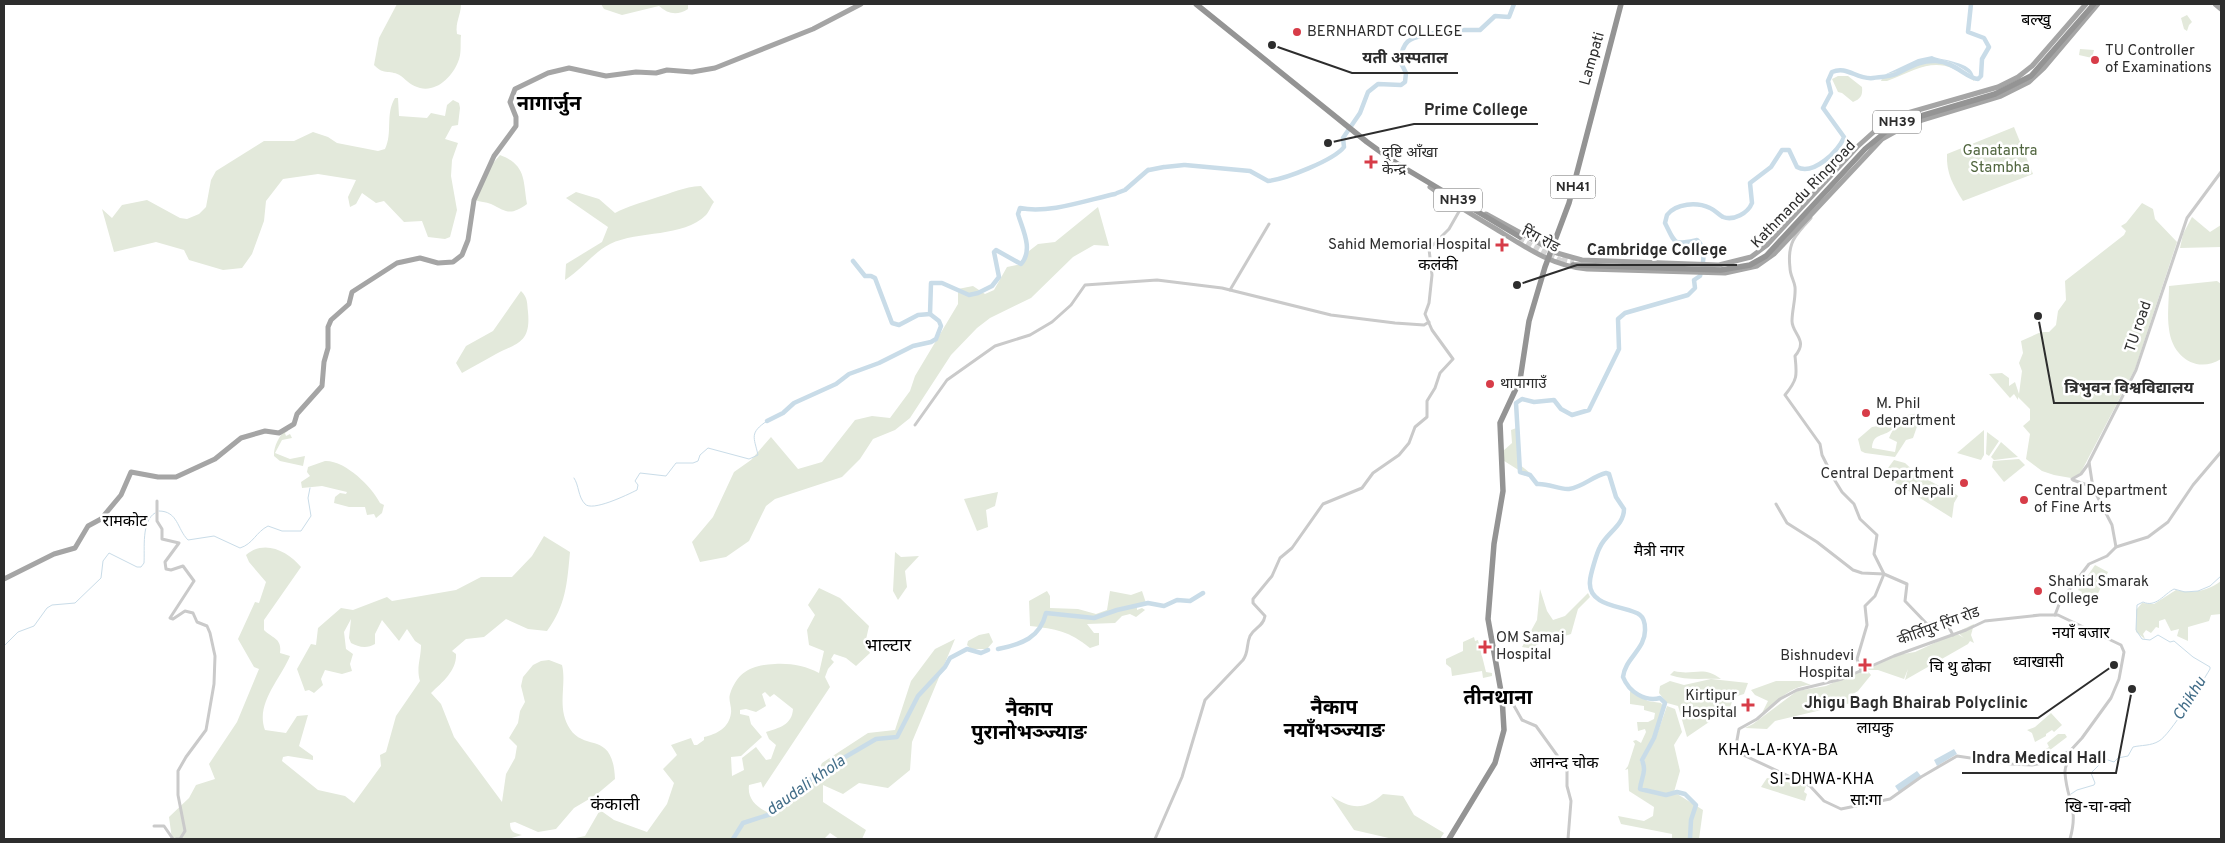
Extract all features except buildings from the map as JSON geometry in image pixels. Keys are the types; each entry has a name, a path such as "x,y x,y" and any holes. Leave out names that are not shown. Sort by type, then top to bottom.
{"highway":[{"name":"NH39","path":"1196,4 1367,142 1380,156 1519,238"},
{"name":"Lampati","path":"1552,250 1569,203 1621,4"},
{"name":"Kathmandu Ringroad","path":"1574,263 1730,270 1750,265 1766,256 1860,150 1887,128 1917,114 2007,87 2028,75 2092,4"},
{"name":"Kathmandu Ringroad","path":"1780,238 1808,213 1865,149 1889,129 1914,118 2004,91 2030,76 2045,57"},
{"name":"NH41","path":"1449,839 1497,759 1504,730 1502,697 1489,634 1489,598 1503,486 1499,428 1520,380 1529,321 1552,250"}],"main road":[{"path":"4,580 54,554 75,548 88,526 102,519 121,495 131,472 158,478 176,477 215,458 241,438 265,431 279,433 294,424 297,414 322,386 324,362 328,348 328,327 331,320 348,304 352,292 397,263 420,258 438,263 453,262 462,255 468,240 474,200 494,156 516,126 516,117 510,102 515,88 548,72 569,68 606,76 636,72 656,73 668,70 692,72 715,68 812,29 861,4"},
{"path":"2045,57 2086,4"},
{"path":"1712,269 1745,270 1765,262 1808,213 1875,145 1895,130 1917,121 2002,96 2029,82 2044,68 2098,4"},
{"path":"2215,4 2221,9"},
{"path":"1431,186 1463,199 1552,250 1582,260 1687,269"},
{"name":"रिंग रोड","path":"1431,186 1460,208 1548,259 1566,266 1588,269 1687,269"}],"street":[{"name":"TU road","path":"2093,488 2072,479 2081,474 2089,462 2136,370 2187,218 2221,172"},
{"path":"1155,839 1182,778 1205,700 1248,654 1250,637 1264,622 1264,616 1253,603 1253,599 1272,576 1280,558 1292,548 1323,504 1362,488 1373,473 1399,455 1409,443 1415,427 1427,416 1426,401 1435,388 1440,373 1453,359 1425,314 1429,302 1432,275 1429,250 1449,229 1460,208"},
{"path":"1808,213 1811,218 1793,238 1790,245 1790,269 1795,285 1792,323 1801,345 1800,350 1795,356 1798,366 1796,380 1785,394 1820,444 1822,455 1842,492 1854,504 1860,519 1877,535 1874,554 1884,574 1875,596 1865,606 1867,625 1857,659 1861,671"},
{"path":"1230,290 1247,263 1259,237 1269,224"},
{"path":"915,425 947,380 995,346 1030,335 1052,322 1071,305 1085,285 1157,280 1230,290 1331,315 1395,323 1424,324 1429,322"},
{"path":"2055,615 2060,602 2088,566 2107,556 2116,547 2148,536 2165,525 2194,484 2221,452"},
{"path":"2089,462 2093,488 2112,525 2116,547"},
{"path":"154,826 164,826 174,839 180,839 185,832 178,795 178,772 186,757 206,730 214,684 215,661 209,630 205,625 197,622 193,613 185,611 173,619 170,618 194,581 183,566 169,570 165,567 165,562 179,543 162,539 162,529 157,521 157,501"},
{"path":"1776,504 1787,523 1817,542 1853,570 1862,573 1884,574 1907,584 1905,601 1925,623 1930,625 1944,620 1953,635"},
{"name":"कीर्तिपुर रिंग रोड","path":"2055,615 2123,646 2124,652 2120,676 2117,686 2104,708 2070,751 2048,762 2032,765 1990,762 1957,756 1921,776 1890,799 1841,809 1824,800 1810,786 1739,753 1737,740 1740,729 1757,719 1780,699 1802,688 1842,679 1894,656 1953,635 1984,621 2055,615"},
{"path":"1502,697 1513,704 1522,720 1536,726 1568,769 1567,786 1571,800 1568,839"},
{"path":"2070,751 2071,757 2064,771 2074,807 2070,839"}],"green space":[{"path":"397,4 461,4 457,22 457,34 461,35 459,59 448,78 432,88 417,87 401,76 381,70 374,65 379,38"},
{"path":"601,4 688,4 688,9 680,13 673,13 659,6 622,15 604,9"},
{"path":"2187,15 2192,22 2187,31 2184,29 2181,18"},
{"path":"2080,49 2094,50 2092,58 2079,55"},
{"path":"1925,61 1950,62 1974,78 1974,81 1951,68 1931,65 1887,81 1881,81 1883,76"},
{"path":"1838,76 1848,76 1862,87 1862,93 1859,98 1853,102 1838,92 1832,79"},
{"path":"395,98 398,98 399,116 427,118 431,113 445,116 447,105 453,100 459,103 458,125 452,126 445,139 458,143 452,160 451,176 457,210 450,237 445,239 428,237 422,221 404,222 384,201 376,203 362,193 356,204 350,207 348,197 356,180 318,174 283,179 266,201 264,221 252,254 242,268 223,270 189,260 184,250 156,242 114,252 102,209 112,218 122,205 147,200 180,218 187,219 199,214 206,207 211,180 216,171 264,141 294,141 313,132 328,137 337,143 378,151 385,149 389,137 390,110"},
{"name":"Ganatantra Stambha","path":"2014,127 2033,174 1963,201 1951,179 1947,154"},
{"path":"500,155 515,163 524,180 527,204 509,212 491,204 475,200 489,168"},
{"path":"701,186 714,202 706,215 696,222 673,231 634,237 610,244 565,280 566,264 602,242 608,227 566,198 576,192 599,199 615,213 678,190"},
{"path":"2142,203 2153,209 2155,219 2177,242 2135,369 2080,474 2071,478 2042,471 2026,459 2030,434 2023,426 2030,420 2030,409 2018,397 2018,400 2014,394 2010,398 1989,374 2002,373 2009,378 2009,386 2015,382 2019,394 2022,371 2019,363 2023,353 2021,341 2041,332 2049,332 2056,325 2058,311 2066,300 2065,281 2124,235 2126,231 2121,226 2126,223"},
{"path":"1098,207 1109,246 1094,245 1073,257 1031,298 990,318 977,328 951,355 910,418 895,430 873,439 860,459 842,477 775,499 766,506 749,541 726,557 700,562 692,542 713,517 734,472 751,460 771,437 798,469 822,462 855,420 872,416 890,418 910,391 915,376 958,304 958,289 973,286 985,294 994,290 1007,267 1022,264 1029,251 1038,244 1055,242"},
{"path":"2192,217 2210,232 2221,225 2221,247 2180,248 2183,234"},
{"path":"2217,281 2221,284 2221,359 2203,365 2187,360 2180,355 2171,339 2168,318 2169,286"},
{"path":"521,291 526,298 528,312 525,336 516,344 462,373 456,363 466,346 493,331"},
{"path":"1919,413 1920,417 1915,417 1920,418 1913,438 1906,440 1895,457 1861,451 1858,439 1872,427 1885,426 1902,416","holes":["1897,425 1889,438 1897,442 1895,452 1872,448 1874,440 1878,436 1890,431"]},
{"path":"1519,427 1517,450 1519,464 1530,473 1531,478 1501,459 1503,451 1512,443 1511,430"},
{"path":"287,429 286,436 290,434 292,438 282,440 275,453 290,459 305,456 303,466 280,461 274,456 278,441"},
{"path":"1984,430 1984,455 1981,460 1957,453"},
{"path":"1987,432 1999,441 1989,456 1986,454"},
{"path":"2001,442 2018,457 1994,460 1991,457"},
{"path":"2019,459 2025,465 2004,482 1992,467 1993,461"},
{"path":"1894,460 1905,463 1917,474 1943,488 1948,488 1958,496 1954,503 1952,518 1891,480 1888,468"},
{"path":"325,461 341,465 364,482 380,503 384,505 382,513 376,518 374,514 367,515 365,507 349,507 334,503 335,497 340,493 346,494 347,492 322,486 302,488 301,482 310,476 307,472 308,467"},
{"path":"998,492 995,506 986,510 988,527 977,531 964,499"},
{"path":"544,536 570,552 562,603 547,631 528,629 506,619 484,637 466,639 452,651 456,654 456,660 452,670 431,693 441,704 454,737 502,802 506,774 515,758 517,746 509,738 518,723 520,711 525,702 521,686 523,677 533,665 541,661 549,660 562,665 563,705 566,721 576,736 604,748 613,764 615,779 596,795 574,808 556,829 538,832 515,822 510,823 513,832 522,835 508,839 172,839 169,817 189,798 196,785 215,779 209,764 237,722 259,669 254,667 238,639 255,602 259,603 266,582 249,562 246,555 260,548 275,549 289,556 301,567 264,620 264,630 280,644 280,653 290,656 266,701 263,711 265,730 286,733 297,716 308,715 299,746 313,756 313,760 288,756 283,757 282,761 318,790 345,796 354,803 381,766 380,755 386,752 396,716 420,681 421,645 415,641 407,629 399,641 382,620 375,634 375,644 366,647 357,646 351,643 349,638 351,619 344,632 346,649 353,654 350,664 352,671 342,674 325,670 321,679 323,685 314,693 309,690 305,691 297,669 311,644 316,645 318,628 341,608 353,610 387,597 392,601 456,590 481,577 512,577 532,556"},
{"path":"895,552 901,557 919,556 905,571 907,587 898,600 893,591"},
{"path":"2095,565 2108,572 2094,602 2080,596 2082,592 2078,590"},
{"path":"2221,581 2221,614 2211,615 2209,621 2188,627 2188,641 2177,636 2179,629 2171,631 2165,619 2159,621 2159,628 2156,627 2151,633 2146,630 2143,634 2145,639 2136,632 2136,610 2142,603 2154,604 2176,590 2200,591"},
{"path":"819,588 840,598 869,626 865,644 870,653 856,666 846,658 834,654 831,659 834,662 828,669 825,677 830,687 763,788 761,782 749,785 750,795 754,803 771,814 784,808 813,782 822,763 868,733 895,730 911,681 935,649 955,639 912,742 910,770 888,788 859,783 843,794 823,785 823,802 866,830 862,839 839,839 830,833 824,839 571,839 585,836 600,810 614,820 647,832 667,804 674,783 663,769 677,755 671,745 691,738 694,745 697,745 704,740 704,737 722,729 730,718 731,708 729,699 733,686 747,671 759,666 781,664 803,667 819,673 824,651 809,645 807,630 815,615 808,605","holes":["765,692 770,697 774,694 793,709 790,719 784,725 766,732 769,739 776,745 771,759 766,760 756,747 742,758 744,770 732,776 731,757 741,756 762,737 751,724 749,716 740,714 740,710 746,709 756,712 766,706 762,694"]},
{"path":"1540,589 1547,611 1553,620 1565,616 1588,593 1590,597 1578,609 1571,634 1536,645 1539,650 1522,647 1537,620"},
{"path":"1047,591 1050,596 1050,608 1078,609 1096,614 1107,610 1110,591 1131,595 1142,591 1146,603 1137,606 1137,610 1142,608 1145,610 1136,617 1130,614 1122,616 1115,623 1087,624 1094,633 1099,633 1099,645 1090,648 1069,634 1030,626 1029,601"},
{"path":"1974,624 1971,635 1974,643 1970,641 1968,644 1905,680 1908,669 1904,679 1878,670 1868,670 1867,668 1891,656 1915,652 1956,633 1964,638 1957,632"},
{"path":"989,633 993,642 987,649 971,649 967,645 968,641 979,635"},
{"path":"1474,637 1475,641 1478,640 1486,672 1492,673 1492,676 1483,678 1482,671 1452,676 1451,668 1446,664 1446,659 1463,651 1463,642"},
{"path":"1865,668 1871,675 1858,691 1853,694 1851,703 1775,721 1767,729 1745,728 1797,691 1826,686"},
{"path":"1674,671 1709,673 1721,679 1689,679 1670,675"},
{"path":"1711,679 1748,683 1744,694 1734,697 1730,707 1725,706 1721,710 1713,711 1709,722 1687,737 1678,706 1667,703 1659,693 1660,686 1670,681 1684,685"},
{"path":"1776,681 1801,681 1811,685 1791,691 1762,713 1768,701 1755,695 1751,690"},
{"path":"1630,691 1648,701 1661,703 1664,708 1654,738 1640,762 1644,760 1656,737 1667,706 1675,709 1682,732 1674,745 1680,771 1674,792 1703,810 1699,839 1672,839 1672,834 1621,824 1618,816 1644,821 1653,816 1654,807 1629,791 1628,769 1625,770 1635,744 1633,741 1636,740 1641,743 1646,732 1645,729 1638,731 1637,722 1648,722 1654,719 1655,713 1644,710 1644,706 1630,704"},
{"path":"2051,713 2062,725 2054,732 2052,730 2035,742 2032,733 2027,730 2035,727"},
{"path":"2058,734 2065,734 2067,737 2050,750 2052,754 2038,754 2049,747 2047,743"},
{"path":"1767,778 1806,786 1804,792 1807,794 1805,801 1761,787"},
{"path":"1383,794 1403,796 1414,815 1444,833 1440,839 1393,839 1354,830 1331,796 1351,806 1363,806 1376,800"}],"water":[{"path":"1932,56 1956,62 1968,68 1974,77 1960,67 1939,60 1929,60 1884,75 1918,59"},
{"path":"1954,749 1957,754 1937,766 1934,760"},
{"path":"1917,771 1921,776 1899,792 1895,786"}],"waterway":[{"path":"1185,165 1250,171 1268,181 1297,173 1320,163 1344,147 1343,138 1360,113 1368,92 1378,84 1401,85 1405,82 1406,73 1400,61 1407,42 1449,26 1462,30 1480,30 1495,16 1509,17 1514,4"},
{"path":"1690,839 1691,820 1696,805 1685,794 1677,792 1666,795 1640,789 1644,772 1642,760 1654,738 1665,703 1660,698 1649,699 1638,695 1629,687 1623,677 1627,664 1642,642 1645,629 1643,620 1635,612 1602,601 1591,590 1590,578 1599,550 1603,542 1618,525 1624,509 1616,497 1609,474 1601,474 1579,486 1565,489 1537,484 1530,475 1520,472 1516,403 1522,399 1534,402 1554,400 1561,409 1572,415 1589,410 1619,349 1618,319 1625,313 1688,295 1695,288 1694,280 1700,276 1703,257 1700,243 1697,240 1683,243 1676,242 1665,223 1667,215 1676,208 1693,204 1710,208 1727,218 1740,215 1752,203 1750,183 1771,167 1782,150 1789,150 1797,167 1803,169 1825,161 1837,149 1844,137 1823,108 1831,93 1828,81 1832,72 1842,70 1862,77 1873,78 1893,75 1920,63 1936,61 1949,64 1978,79 1981,76 1982,59 1989,47 1984,38 1968,32 1971,4"},
{"path":"1165,167 1184,165"},
{"path":"1149,170 1164,167"},
{"path":"1117,193 1125,190 1148,170"},
{"path":"853,261 865,276 875,278 892,323 899,325 918,315 930,314 931,283 942,283 969,295 992,286 999,277 994,252 996,250 1021,264 1025,258 1027,246 1018,214 1020,208 1055,208 1115,194"},
{"path":"767,421 783,413 794,403 836,384 849,374 879,363 913,346 936,339 941,326 939,321 930,314"},
{"path":"574,478 585,504 589,506 602,504 637,490 638,485 635,481 640,473 666,476 676,463 693,463 698,461 700,455 708,448 749,459 758,455 754,439 755,432 767,421"},
{"path":"159,511 174,517 188,540 214,536 240,548 248,544 260,531 268,526 282,531 301,531 311,516 308,498 310,488"},
{"path":"4,646 18,632 34,626 47,608 52,605 75,603 101,578 103,561 109,553 137,567 141,567 144,563 146,529 148,522 155,513"},
{"name":"Chikhu","path":"2071,794 2077,790 2094,785 2091,773 2105,759 2114,762 2118,758 2128,756 2133,747 2153,744 2164,737 2210,669 2210,667 2193,657 2174,641 2170,642 2158,635 2150,640 2142,639 2136,630 2137,605 2143,602 2156,602 2174,589 2185,592 2198,591 2210,586 2221,576"},
{"name":"daudali khola","path":"998,649 1015,645 1035,634 1043,622 1046,613 1094,618 1117,610 1148,603 1164,606 1177,600 1190,601 1203,593"},
{"name":"daudali khola","path":"733,839 743,823 771,814 818,773 876,739 897,737 918,696 945,667 950,658 967,649 981,653 988,650"}],"tunnel":[{"path":"1519,239 1564,262"},
{"path":"1562,259 1574,262"}],"place":[{"name":"BERNHARDT COLLEGE","path":"1297,32"},
{"name":"यती अस्पताल","path":"1272,45"},
{"name":"TU Controller of Examinations","path":"2095,60"},
{"name":"Prime College","path":"1328,143"},
{"name":"द्ष्टि आँखा केन्द्र","path":"1371,162"},
{"name":"Sahid Memorial Hospital","path":"1502,245"},
{"name":"Cambridge College","path":"1517,285"},
{"name":"त्रिभुवन विश्वविद्यालय","path":"2038,316"},
{"name":"थापागाउँ","path":"1490,384"},
{"name":"M. Phil department","path":"1866,413"},
{"name":"Central Department of Nepali","path":"1964,483"},
{"name":"Central Department of Fine Arts","path":"2024,500"},
{"name":"Shahid Smarak College","path":"2038,591"},
{"name":"OM Samaj Hospital","path":"1485,647"},
{"name":"Bishnudevi Hospital","path":"1865,665"},
{"name":"Jhigu Bagh Bhairab Polyclinic","path":"2114,665"},
{"name":"Indra Medical Hall","path":"2132,689"},
{"name":"Kirtipur Hospital","path":"1748,705"}],"district":[{"name":"बल्खु","path":"2036,21"},
{"name":"नागार्जुन","path":"549,105"},
{"name":"कलंकी","path":"1438,266"},
{"name":"रामकोट","path":"125,522"},
{"name":"मैत्री नगर","path":"1659,552"},
{"name":"नयाँ बजार","path":"2081,634"},
{"name":"भाल्टार","path":"888,646"},
{"name":"ध्वाखासी","path":"2038,663"},
{"name":"चि थु ढोका","path":"1960,668"},
{"name":"तीनथाना","path":"1498,699"},
{"name":"नैकाप नयाँभञ्ज्याङ","path":"1334,720"},
{"name":"नैकाप पुरानोभञ्ज्याङ","path":"1029,722"},
{"name":"लायकु","path":"1875,729"},
{"name":"KHA-LA-KYA-BA","path":"1778,751"},
{"name":"आनन्द चोक","path":"1564,764"},
{"name":"SI-DHWA-KHA","path":"1822,780"},
{"name":"सा:गा","path":"1866,801"},
{"name":"कंकाली","path":"615,805"},
{"name":"खि-चा-क्वो","path":"2098,808"}]}
